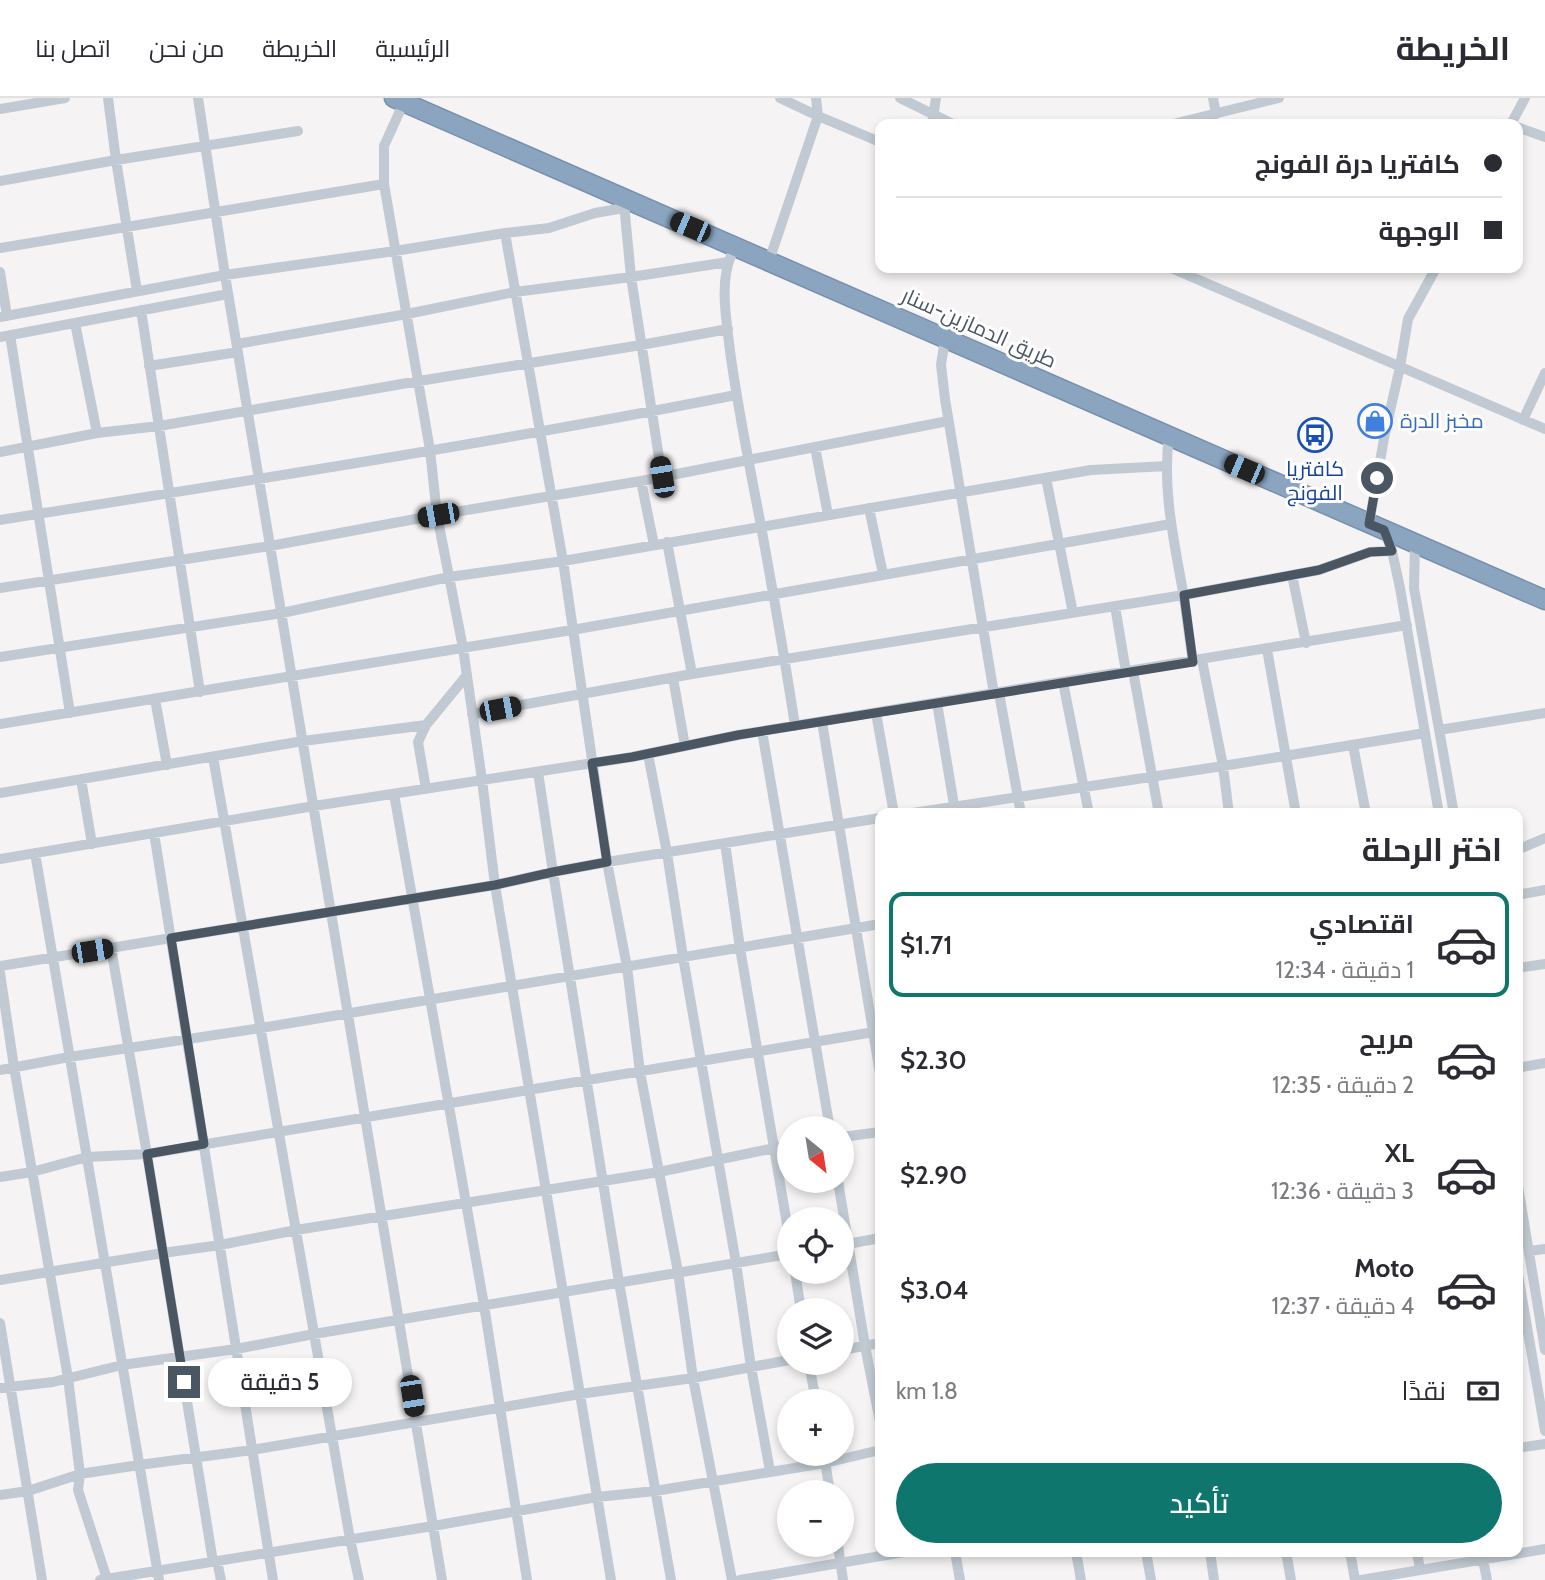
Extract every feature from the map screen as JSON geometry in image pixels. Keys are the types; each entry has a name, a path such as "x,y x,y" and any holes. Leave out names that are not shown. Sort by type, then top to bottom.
{"highway":[{"name":"طريق الدمازين-سنار","path":"399,100 731,254 769,261 1545,600"}],"street":[{"path":"0,109 65,98"},
{"path":"108,98 137,291"},
{"path":"198,98 228,294 442,1580"},
{"path":"780,98 875,140"},
{"path":"769,261 818,116 816,98"},
{"path":"900,98 932,119"},
{"path":"933,119 936,98"},
{"path":"1213,98 1216,114"},
{"path":"1514,119 1525,98"},
{"path":"1194,119 1275,99"},
{"path":"399,100 384,146 384,184 419,381 438,515 463,648 495,885 611,1580"},
{"path":"1523,129 1545,137"},
{"path":"0,181 298,131"},
{"path":"0,248 384,184"},
{"path":"0,272 4,316 225,275 549,228 624,203 631,277 662,477"},
{"path":"505,233 563,561 607,862 627,967 640,1072 678,1272 693,1378 732,1580"},
{"path":"149,366 515,292 631,277 731,254 725,284 736,395 795,726"},
{"path":"1183,273 1545,429"},
{"path":"1433,273 1408,319 1385,433 1377,527 1392,551 1438,808"},
{"path":"70,713 27,447 5,336 228,294"},
{"path":"141,310 200,692"},
{"path":"75,323 97,433"},
{"path":"0,452 97,433 159,426 728,329"},
{"path":"946,339 941,365 948,421 983,627 1020,808"},
{"path":"1523,420 1544,378"},
{"path":"0,520 540,432 736,395"},
{"path":"0,588 270,546 641,481 948,421"},
{"path":"1169,436 1167,466 1171,524 1197,661 1223,766 1228,808"},
{"path":"815,447 828,515"},
{"path":"0,657 282,613 449,577 563,561 1091,470 1167,466"},
{"path":"1046,478 1073,613"},
{"path":"641,481 653,545"},
{"path":"869,508 883,574"},
{"path":"0,724 572,630 1171,524"},
{"path":"667,542 692,674"},
{"path":"1415,543 1414,588 1453,808"},
{"path":"472,714 692,674 1184,595 1319,570 1370,552 1392,551"},
{"path":"1292,575 1306,642"},
{"path":"1115,606 1158,808"},
{"path":"0,859 314,806 649,754 795,726 1407,625"},
{"path":"1267,649 1295,808"},
{"path":"426,789 418,742 426,725 467,675"},
{"path":"673,678 685,746"},
{"path":"1063,682 1088,808"},
{"path":"155,699 167,765"},
{"path":"937,703 955,808"},
{"path":"876,713 893,808"},
{"path":"1439,730 1545,713"},
{"path":"822,722 855,929 875,1023"},
{"path":"0,793 303,741 426,725"},
{"path":"762,732 828,1116"},
{"path":"965,808 1018,797 1425,733"},
{"path":"1353,745 1365,808"},
{"path":"649,754 769,1471"},
{"path":"213,757 359,1580"},
{"path":"538,772 619,1282 671,1580"},
{"path":"81,779 92,844"},
{"path":"394,794 467,1203 527,1580"},
{"path":"0,966 495,885 607,862 875,818"},
{"path":"154,833 273,1580"},
{"path":"1523,847 1545,838"},
{"path":"725,844 784,1207"},
{"path":"34,853 158,1575"},
{"path":"1523,894 1545,890"},
{"path":"0,1070 875,925"},
{"path":"111,948 215,1561 221,1580"},
{"path":"1523,967 1545,964"},
{"path":"0,973 68,1378 80,1475 78,1490 103,1579 158,1575 215,1561 597,1497 655,1491 792,1466"},
{"path":"0,1177 32,1172 87,1157 147,1154 875,1032"},
{"path":"1523,1067 1545,1063"},
{"path":"854,1135 875,1133"},
{"path":"0,1280 659,1172 777,1147"},
{"path":"1523,1216 1545,1350"},
{"path":"854,1242 875,1239"},
{"path":"1529,1251 1545,1249"},
{"path":"6,1388 68,1378 122,1365 236,1349 777,1256"},
{"path":"853,1284 875,1397"},
{"path":"0,1323 6,1388 28,1491 42,1580"},
{"path":"1523,1340 1545,1431"},
{"path":"854,1348 875,1344"},
{"path":"0,1496 28,1491 80,1475 252,1450 777,1362"},
{"path":"1523,1447 1545,1444"},
{"path":"854,1454 875,1451"},
{"path":"1523,1552 1545,1549"},
{"path":"839,1557 843,1580"},
{"path":"740,1580 875,1557"},
{"path":"956,1557 960,1580"},
{"path":"1077,1557 1081,1580"},
{"path":"1147,1557 1151,1580"},
{"path":"1211,1557 1214,1580"},
{"path":"1287,1557 1292,1580"},
{"path":"1351,1557 1355,1580"},
{"path":"1419,1557 1420,1570"},
{"path":"1360,1580 1485,1557 1487,1580"}],"place":[{"name":"مخبز الدرة","path":"1375,421"},
{"name":"كافتريا الفونج","path":"1315,435"}],"route":[{"path":"184,1382 147,1154 204,1144 171,938 495,885 607,862 592,763 738,735 1193,662 1184,595 1319,570 1370,552 1392,551 1384,530 1369,524 1377,478"}]}
